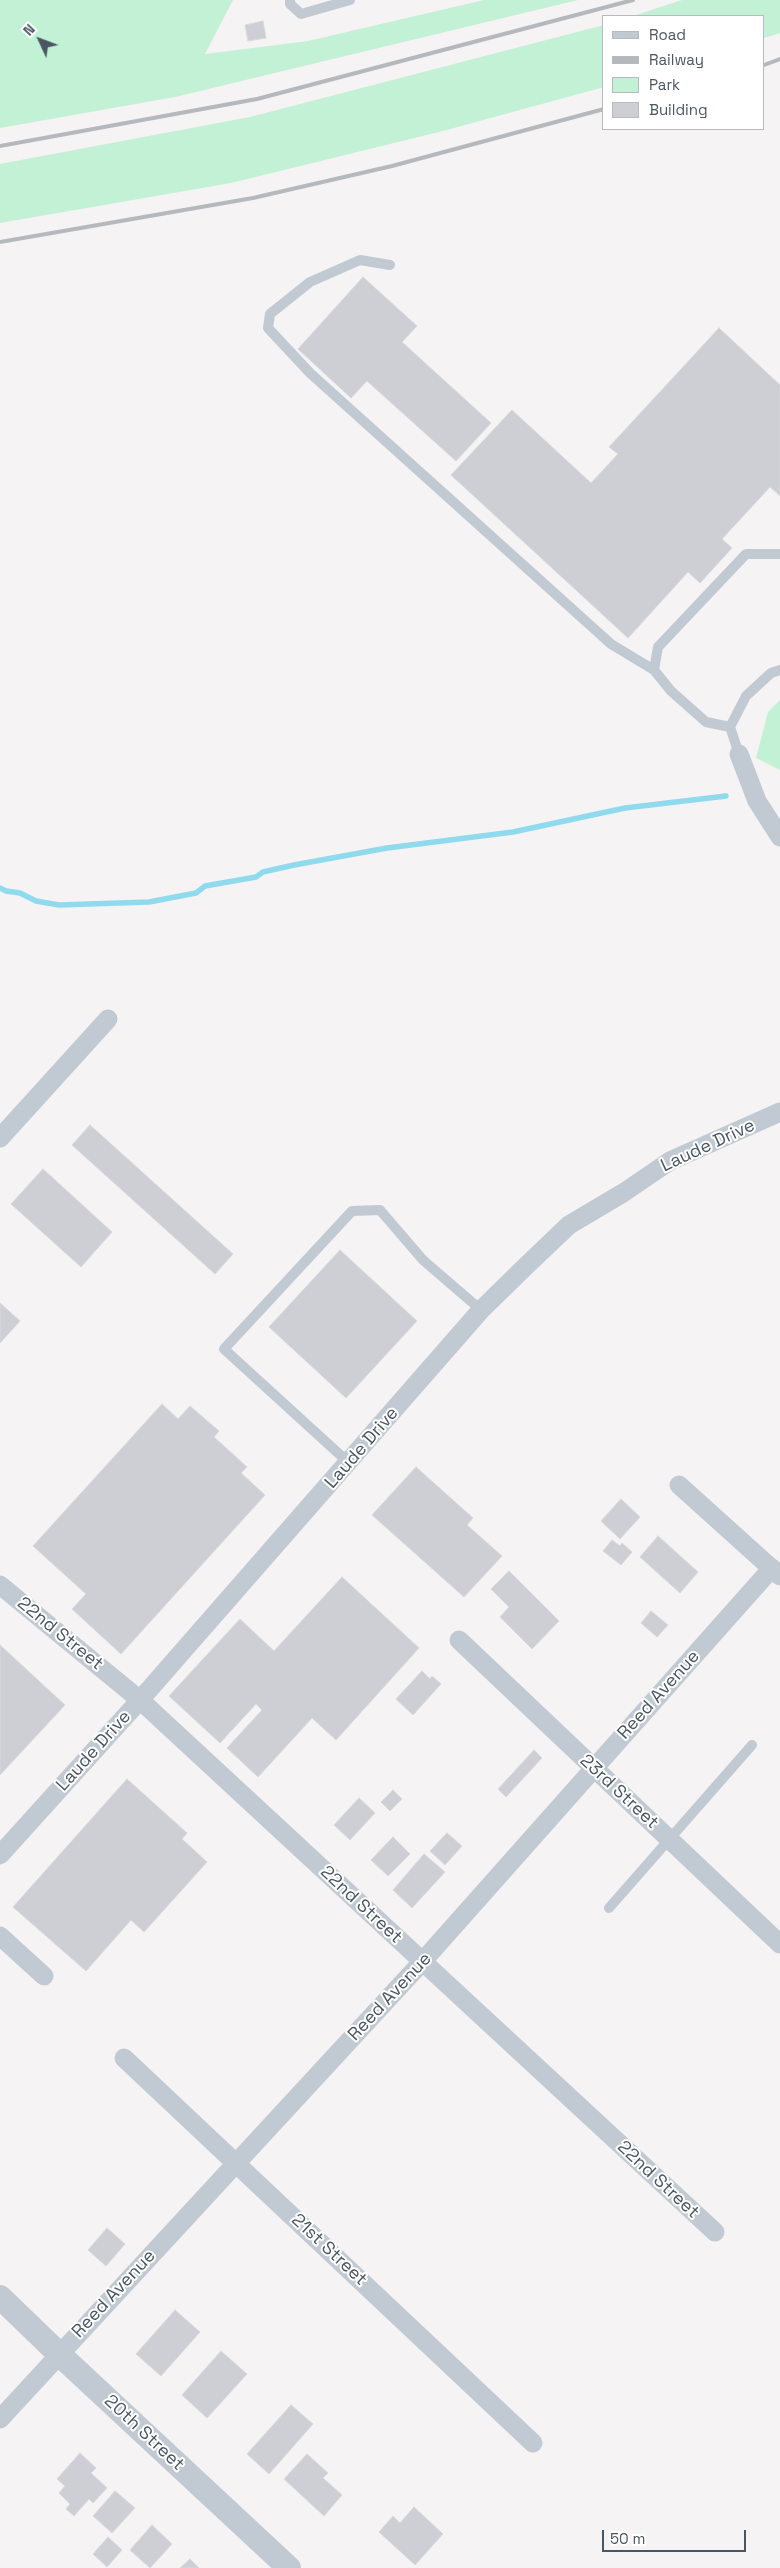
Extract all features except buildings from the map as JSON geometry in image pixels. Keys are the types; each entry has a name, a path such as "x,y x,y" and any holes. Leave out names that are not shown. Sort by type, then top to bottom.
{"street":[{"path":"740,754 757,801 780,837"},
{"path":"0,1138 108,1019"},
{"name":"Laude Drive","path":"0,1855 140,1700 481,1310 569,1225 624,1194 670,1161 780,1112"},
{"path":"679,1485 776,1572"},
{"name":"Reed Avenue","path":"0,2419 422,1962 593,1768 776,1572"},
{"name":"22nd Street","path":"0,1585 140,1700 715,2232"},
{"name":"23rd Street","path":"458,1640 780,1944"},
{"path":"0,1936 44,1976"},
{"name":"21st Street","path":"124,2058 533,2443"},
{"name":"20th Street","path":"0,2297 58,2354 289,2568"}],"lane":[{"path":"290,0 290,4 301,14 350,0"},
{"path":"390,265 360,260 310,282 270,314 268,328 310,373 611,644 654,670 671,691 706,722 730,727"},
{"path":"654,670 658,647 746,554 780,554"},
{"path":"740,754 730,727 746,696 771,673 780,670"},
{"path":"349,1463 224,1349 352,1211 380,1210 423,1260 481,1310"},
{"path":"609,1908 752,1746"}],"green space":[{"path":"0,0 233,0 205,54 308,41 484,0 578,0 175,97 0,128"},
{"path":"682,0 780,0 780,33 765,38 765,15 636,15"},
{"path":"602,26 602,88 443,131 231,183 0,223 0,164 250,117"},
{"path":"780,700 780,770 756,758 768,712"}],"waterway":[{"path":"0,888 20,893 36,901 59,905 149,902 196,893 205,886 256,877 263,872 294,865 387,848 513,832 625,808 726,796"}],"railway":[{"path":"0,146 257,99 633,0"},
{"path":"765,65 780,59"},
{"path":"0,242 253,198 392,166 602,110"}]}
